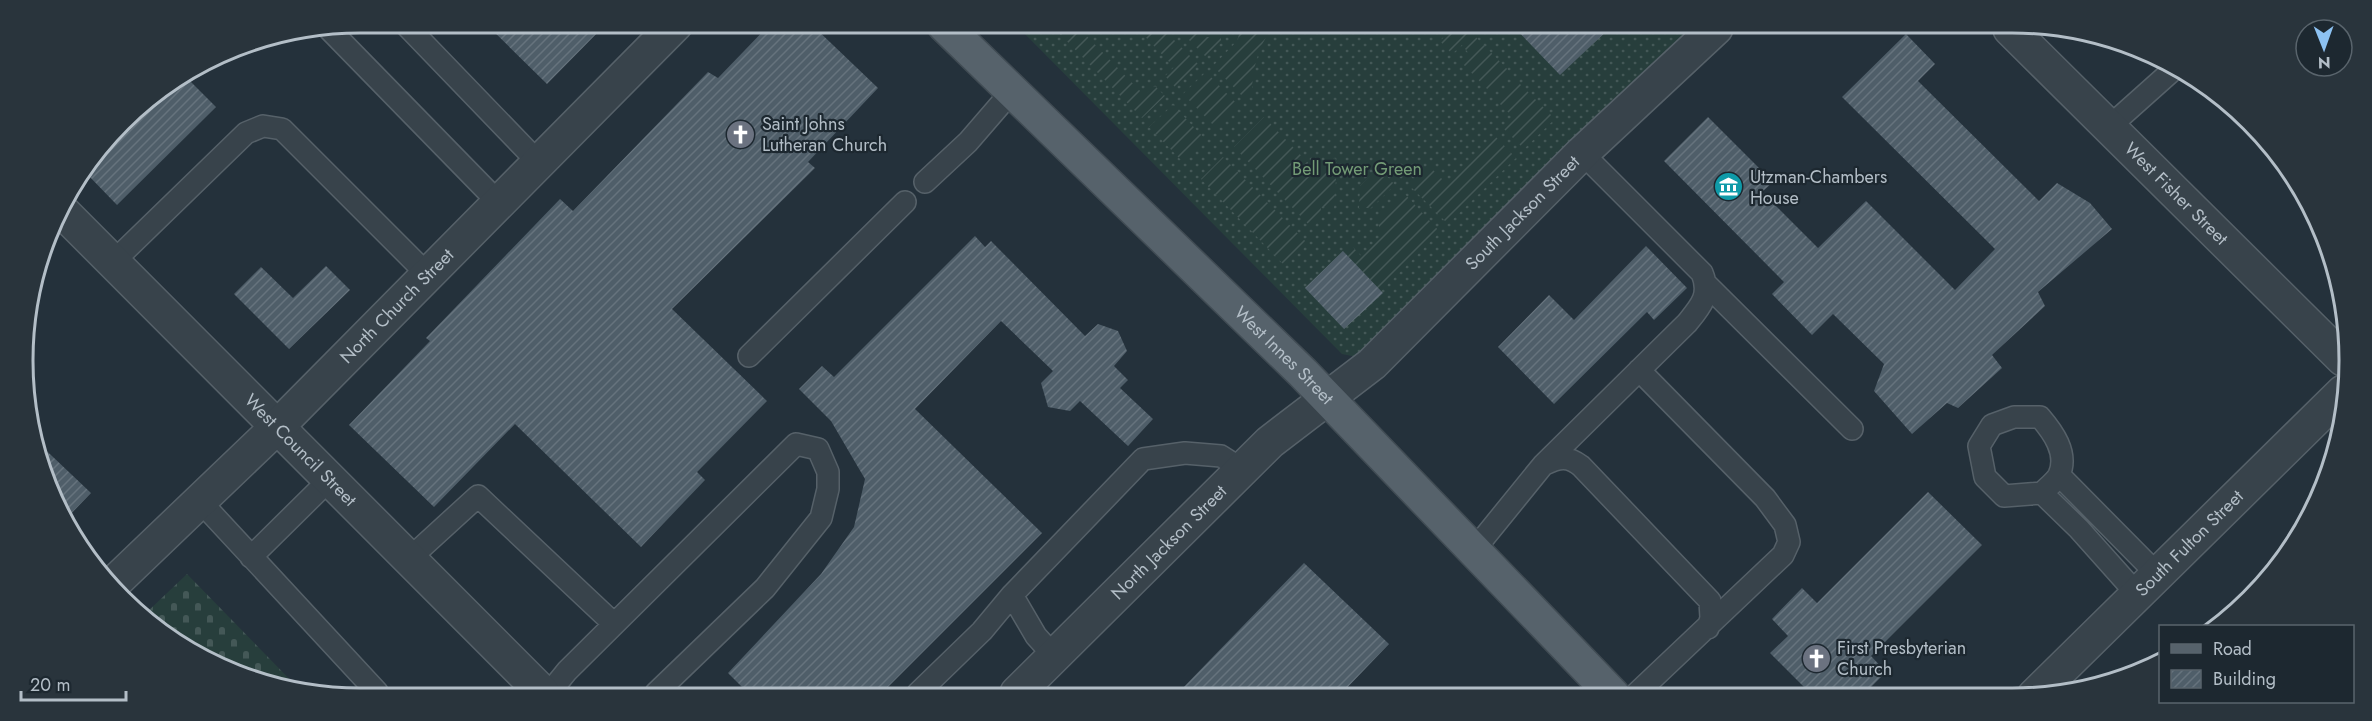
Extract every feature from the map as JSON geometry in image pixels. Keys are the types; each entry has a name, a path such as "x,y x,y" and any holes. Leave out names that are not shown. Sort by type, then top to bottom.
{"main road":[{"name":"West Innes Street","path":"952,33 1328,400 1606,688"}],"street":[{"name":"North Church Street","path":"117,580 277,427 667,33"},
{"name":"South Jackson Street","path":"1328,400 1372,364 1582,153 1711,33"},
{"name":"West Fisher Street","path":"2014,33 2339,355"},
{"name":"West Council Street","path":"67,216 538,688"},
{"name":"South Fulton Street","path":"2044,686 2336,398"},
{"name":"North Jackson Street","path":"1023,688 1270,442 1328,400"}],"lane":[{"path":"414,33 539,163"},
{"path":"334,34 499,203"},
{"path":"2109,127 2169,74"},
{"path":"925,183 968,142 1012,91"},
{"path":"113,262 246,133 263,126 282,129 428,275"},
{"path":"1474,550 1543,465 1688,323 1705,301 1706,284 1702,273 1582,153"},
{"path":"749,356 905,202"},
{"path":"1706,284 1852,429"},
{"path":"1639,370 1765,498 1785,525 1789,542 1783,555 1643,688"},
{"path":"2014,417 2040,417 2056,435 2061,454 2059,475 2042,493 2004,496 1985,477 1979,447 1992,425 2014,417"},
{"path":"553,688 567,671 796,444 818,449 828,472 828,489 821,518 765,588 661,688"},
{"path":"923,688 982,631 1012,595 1143,459 1185,453 1221,456 1243,470"},
{"path":"1543,465 1560,457 1573,460 1581,466 1683,569 1710,601 1711,618 1708,628"},
{"path":"2059,475 2147,584"},
{"path":"251,557 330,479"},
{"path":"2042,493 2079,529 2147,584"},
{"path":"409,559 478,496 614,624"},
{"path":"200,501 373,688"},
{"path":"1012,595 1036,636 1055,657"}],"green space":[{"name":"Bell Tower Green","path":"1024,33 1700,33 1357,357 1342,354"},
{"path":"1059,33 1084,33 1144,95 1155,86 1165,96 1142,118"},
{"path":"1142,33 1167,33 1198,64 1175,87 1165,76 1174,67"},
{"path":"1182,33 1199,33 1199,37 1221,37 1221,43 1206,57"},
{"path":"1239,33 1269,33 1255,67 1252,94 1246,100 1213,66 1238,40"},
{"path":"1448,33 1472,33 1510,72 1490,92 1462,63 1470,55 1462,45 1452,54 1440,41"},
{"path":"1206,72 1239,106 1216,128 1183,94"},
{"path":"1515,79 1555,119 1524,149 1503,128 1514,118 1495,99"},
{"path":"1173,105 1205,139 1182,161 1149,127"},
{"path":"1264,117 1317,172 1335,158 1337,162 1327,169 1336,179 1334,208 1321,207 1320,220 1312,228 1234,147"},
{"path":"1495,136 1516,158 1448,224 1409,185 1429,166 1447,184"},
{"path":"1223,157 1308,244 1285,266 1201,179"},
{"path":"1379,168 1395,185 1371,208 1359,208 1360,186"},
{"path":"1402,191 1440,232 1381,291 1344,253 1352,246 1361,256 1379,239 1379,213"},
{"path":"187,574 291,681 255,671 216,654 179,633 149,610"}],"building":[{"path":"495,33 597,33 547,84"},
{"path":"761,33 820,33 878,88 808,162 815,168 672,309 767,401 697,472 705,480 641,547 515,424 434,507 349,425 430,341 426,338 560,199 573,211 708,72 718,78"},
{"path":"1520,33 1605,33 1560,75"},
{"path":"1906,34 1935,64 1918,81 2039,201 2057,183 2090,203 2112,229 2038,292 2045,306 1992,355 2002,368 1958,408 1947,403 1912,434 1874,391 1884,364 1833,314 1812,335 1772,294 1784,282 1664,161 1708,117 1773,182 1762,192 1818,248 1866,201 1955,290 1995,249 1842,97"},
{"path":"190,81 216,107 117,205 90,177 129,129 161,101"},
{"path":"975,236 985,247 991,241 1085,336 1098,324 1118,331 1127,351 1114,366 1128,380 1120,388 1153,419 1128,446 1080,401 1070,411 1048,407 1041,383 1053,371 1001,321 915,409 1042,533 887,688 743,688 728,673 821,574 854,527 865,479 831,421 799,389 822,366 834,377"},
{"path":"1646,246 1687,288 1654,320 1647,312 1554,404 1498,347 1549,295 1574,320"},
{"path":"1343,251 1383,293 1344,329 1305,288"},
{"path":"326,266 350,290 289,349 234,294 261,267 293,298"},
{"path":"45,450 91,493 71,513 58,486"},
{"path":"1928,492 1982,545 1871,656 1886,672 1870,688 1805,688 1770,653 1788,636 1772,619 1802,588 1817,603"},
{"path":"1304,563 1389,644 1347,688 1183,688"}],"place":[{"name":"Saint Johns Lutheran Church","path":"741,134"},
{"name":"Utzman-Chambers House","path":"1729,187"},
{"name":"First Presbyterian Church","path":"1816,658"}]}
